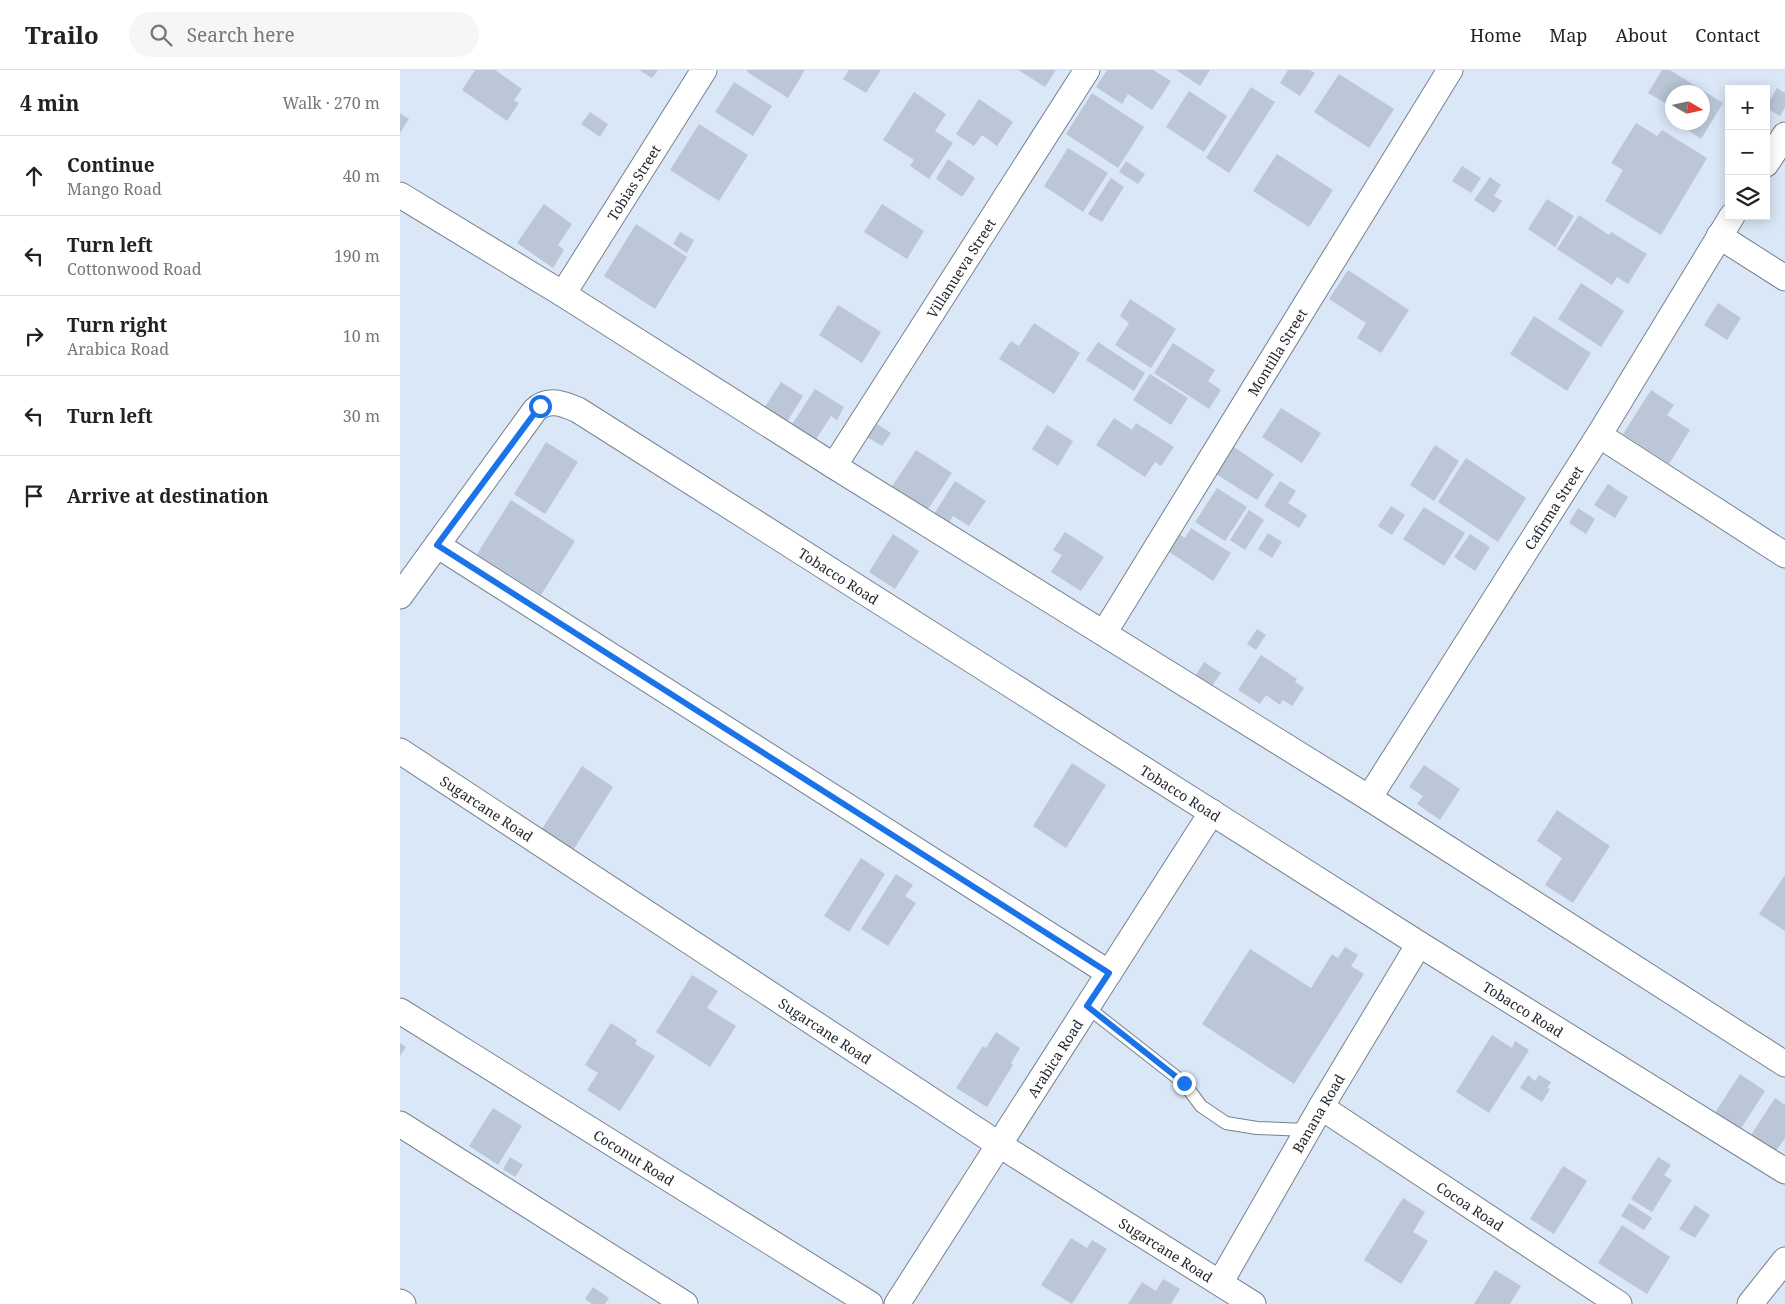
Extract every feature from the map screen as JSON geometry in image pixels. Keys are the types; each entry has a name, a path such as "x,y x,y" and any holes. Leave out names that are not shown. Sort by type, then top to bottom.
{"street":[{"name":"Tobias Street","path":"563,294 704,70"},
{"name":"Villanueva Street","path":"834,466 1087,70"},
{"name":"Montilla Street","path":"1104,633 1450,70"},
{"path":"1770,158 1785,136"},
{"path":"400,195 563,294 834,466 1369,798 1785,1064"},
{"path":"1726,226 1785,278"},
{"name":"Cafirma Street","path":"1369,798 1599,435 1726,226"},
{"name":"Tobacco Road","path":"400,596 540,406 546,403 564,404 578,410 1419,944 1785,1171"},
{"path":"1599,435 1785,555"},
{"path":"437,545 1109,973"},
{"name":"Sugarcane Road","path":"400,751 998,1144 1253,1304"},
{"name":"Arabica Road","path":"897,1304 1212,812"},
{"name":"Banana Road","path":"1220,1283 1307,1130 1419,944"},
{"name":"Coconut Road","path":"400,1010 870,1304"},
{"name":"Cocoa Road","path":"1321,1107 1619,1304"},
{"path":"400,1124 685,1304"},
{"path":"1750,1304 1785,1260"}],"lane":[{"path":"1087,1006 1184,1083 1201,1106 1226,1123 1256,1128 1307,1130"}],"building":[{"path":"475,70 495,70 522,89 514,100 519,103 507,121 462,90"},
{"path":"639,70 658,70 652,78"},
{"path":"748,70 805,70 788,98 747,72"},
{"path":"849,70 881,70 866,93 843,79"},
{"path":"1018,70 1056,70 1045,87"},
{"path":"1107,70 1153,70 1171,81 1152,110 1128,94 1122,104 1096,87"},
{"path":"1176,70 1210,70 1200,86"},
{"path":"1288,70 1310,70 1315,73 1300,96 1280,83"},
{"path":"1662,70 1670,70 1694,85 1665,85 1665,103 1648,93"},
{"path":"1339,74 1394,109 1369,148 1314,112"},
{"path":"734,82 772,106 753,136 715,112"},
{"path":"1251,87 1275,102 1229,173 1206,158"},
{"path":"1777,88 1785,93 1785,108 1780,116 1770,110 1770,101"},
{"path":"1189,91 1227,116 1204,152 1166,127"},
{"path":"914,92 946,114 935,131 953,143 929,179 910,166 914,160 883,140"},
{"path":"1092,93 1144,127 1118,168 1066,134"},
{"path":"1710,95 1723,103 1710,124"},
{"path":"979,99 1013,122 997,146 982,135 974,146 956,134"},
{"path":"590,112 608,124 600,137 581,124"},
{"path":"400,113 409,119 400,133"},
{"path":"1636,123 1657,136 1662,130 1707,158 1661,235 1605,201 1623,170 1611,163"},
{"path":"699,124 748,155 719,201 670,170"},
{"path":"1687,130 1706,130 1701,139"},
{"path":"1068,148 1108,173 1083,212 1044,186"},
{"path":"1277,154 1333,190 1309,227 1253,191"},
{"path":"948,159 975,178 962,197 936,179"},
{"path":"1126,161 1145,174 1138,184 1119,172"},
{"path":"1462,166 1481,178 1471,193 1452,181"},
{"path":"1490,177 1501,185 1494,196 1502,201 1494,213 1474,200"},
{"path":"1111,178 1124,187 1102,222 1088,214"},
{"path":"1547,199 1574,216 1555,247 1528,229"},
{"path":"544,204 572,224 558,245 564,250 553,268 517,243"},
{"path":"882,204 924,231 907,259 864,232"},
{"path":"1579,215 1609,235 1611,232 1647,254 1628,284 1617,277 1612,285 1557,249"},
{"path":"636,224 687,257 655,309 604,276"},
{"path":"680,232 694,240 687,253 673,244"},
{"path":"1348,270 1409,310 1381,353 1357,338 1366,323 1329,299"},
{"path":"1581,283 1624,311 1601,347 1558,319"},
{"path":"1130,299 1176,329 1151,368 1115,345 1129,323 1120,316"},
{"path":"1718,303 1741,318 1727,340 1704,325"},
{"path":"838,305 881,332 862,363 819,335"},
{"path":"1534,316 1591,353 1567,391 1510,354"},
{"path":"1034,323 1080,353 1054,394 999,359 1011,341 1019,346"},
{"path":"1098,342 1145,373 1134,391 1086,360"},
{"path":"1173,343 1215,370 1208,381 1221,390 1209,409 1154,373"},
{"path":"1150,374 1188,398 1171,425 1133,400"},
{"path":"781,382 803,396 784,427 761,413"},
{"path":"815,389 844,407 837,420 831,416 813,444 789,429"},
{"path":"1651,390 1674,405 1667,415 1690,430 1669,464 1623,434"},
{"path":"1281,408 1321,433 1302,463 1262,437"},
{"path":"1114,418 1132,430 1136,423 1174,447 1161,466 1155,462 1145,477 1096,445"},
{"path":"874,422 891,433 882,446 865,436"},
{"path":"1047,425 1073,441 1058,466 1032,449"},
{"path":"546,442 578,462 545,514 514,494"},
{"path":"1231,445 1274,474 1257,500 1213,472"},
{"path":"1435,445 1459,461 1434,501 1410,485"},
{"path":"916,450 952,473 928,509 911,498 906,506 887,494"},
{"path":"1466,458 1526,498 1498,542 1438,502"},
{"path":"955,481 986,501 969,526 953,516 948,524 934,514"},
{"path":"1280,481 1296,491 1288,503 1307,515 1299,528 1264,506"},
{"path":"1608,484 1628,497 1615,518 1594,505"},
{"path":"1217,488 1247,507 1225,541 1195,522"},
{"path":"511,500 575,541 541,595 477,554"},
{"path":"1391,506 1405,515 1392,535 1378,526"},
{"path":"1424,507 1465,533 1444,566 1403,539"},
{"path":"1578,508 1595,519 1586,534 1569,523"},
{"path":"1249,510 1264,520 1245,550 1230,540"},
{"path":"1191,528 1231,553 1213,581 1168,551 1179,534 1185,538"},
{"path":"1065,532 1104,557 1081,591 1051,572 1062,555 1053,550"},
{"path":"1268,533 1282,542 1272,558 1258,549"},
{"path":"893,534 919,551 895,589 869,572"},
{"path":"1470,534 1490,547 1475,571 1454,557"},
{"path":"1257,629 1266,635 1256,650 1247,644"},
{"path":"1261,655 1297,679 1295,682 1304,688 1292,706 1283,700 1280,705 1266,695 1260,704 1238,690"},
{"path":"1204,662 1221,673 1210,689 1194,678"},
{"path":"1072,763 1106,785 1066,848 1033,826"},
{"path":"1424,765 1460,789 1440,820 1417,804 1423,796 1409,787"},
{"path":"582,766 613,787 572,852 540,832"},
{"path":"1557,810 1610,846 1573,903 1545,885 1562,858 1537,841"},
{"path":"861,858 885,874 849,932 824,916"},
{"path":"896,874 913,885 905,896 916,903 888,946 861,929"},
{"path":"1785,875 1785,931 1759,914"},
{"path":"1345,947 1358,955 1351,966 1364,974 1294,1084 1202,1024 1250,949 1311,988 1332,954 1338,958"},
{"path":"692,975 718,991 707,1008 736,1026 710,1067 656,1032"},
{"path":"611,1023 637,1040 635,1044 655,1056 620,1111 587,1090 598,1073 585,1065"},
{"path":"996,1032 1020,1048 1011,1063 1013,1065 987,1107 956,1088 983,1046 986,1048"},
{"path":"1492,1035 1512,1048 1515,1041 1529,1050 1489,1113 1456,1092"},
{"path":"400,1043 406,1047 400,1056"},
{"path":"1740,1074 1765,1091 1740,1130 1715,1113"},
{"path":"1528,1075 1535,1081 1539,1075 1551,1082 1547,1088 1550,1089 1542,1102 1520,1088"},
{"path":"1775,1098 1785,1105 1785,1138 1776,1151 1751,1135"},
{"path":"493,1108 522,1126 498,1165 469,1146"},
{"path":"510,1157 523,1165 515,1177 503,1169"},
{"path":"1658,1157 1671,1165 1664,1175 1672,1180 1652,1212 1631,1199"},
{"path":"1563,1166 1587,1181 1554,1234 1530,1219"},
{"path":"1403,1198 1425,1212 1413,1232 1428,1241 1401,1284 1364,1260"},
{"path":"1629,1203 1652,1218 1644,1230 1621,1216"},
{"path":"1695,1205 1710,1215 1695,1238 1679,1229"},
{"path":"1622,1225 1670,1257 1647,1294 1598,1263"},
{"path":"1071,1238 1087,1248 1092,1240 1107,1249 1072,1304 1041,1285"},
{"path":"1495,1270 1521,1286 1510,1304 1474,1304"},
{"path":"1163,1279 1180,1289 1171,1304 1128,1304 1142,1282 1156,1291"},
{"path":"593,1287 609,1298 605,1304 592,1304 585,1299"}],"route":[{"path":"540,406 535,410 437,545 1109,973 1087,1006 1184,1083"}]}
